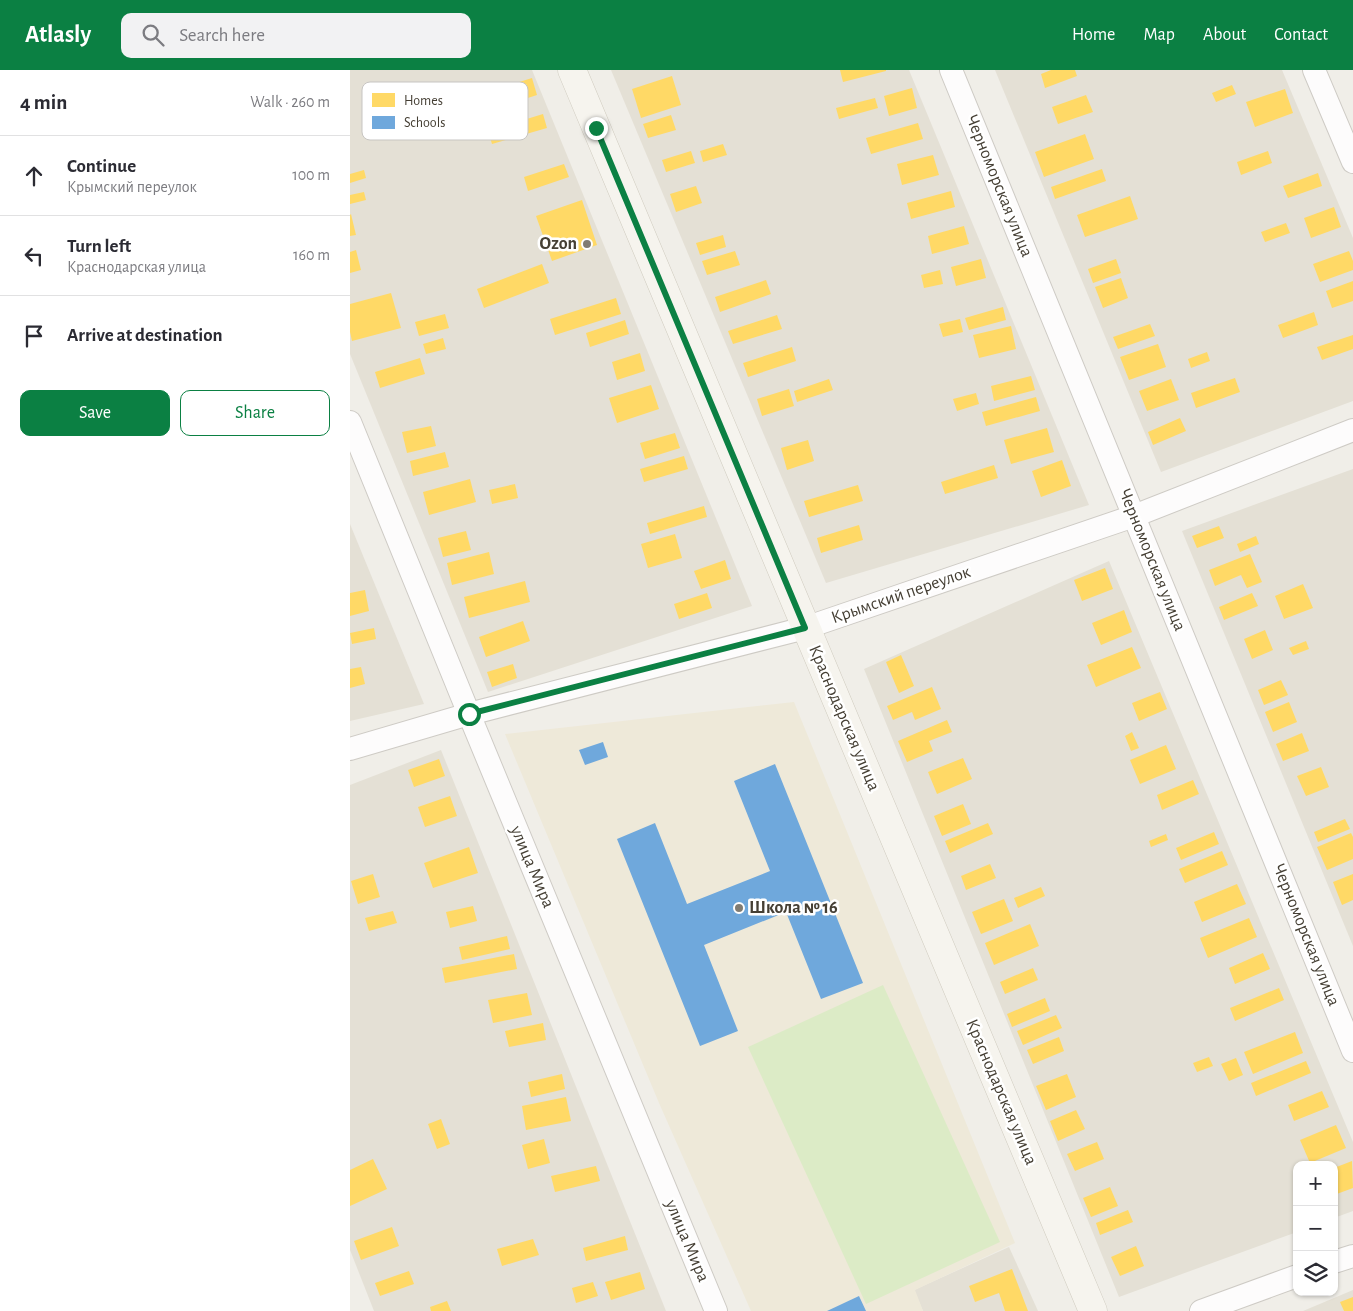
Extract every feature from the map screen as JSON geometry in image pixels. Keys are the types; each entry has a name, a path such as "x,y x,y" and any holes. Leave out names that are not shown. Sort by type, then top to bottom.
{"street":[{"name":"Краснодарская улица","path":"572,70 1093,1311"},
{"name":"Черноморская улица","path":"951,70 1353,1051"},
{"path":"1314,70 1353,162"},
{"name":"улица Мира","path":"350,422 716,1311"},
{"name":"Крымский переулок","path":"350,749 469,714 805,628 1134,516 1353,430"},
{"path":"1338,1261 1353,1256"},
{"path":"1201,1311 1293,1277"}],"shaded area":[{"path":"350,70 532,70 752,606 488,692 350,354"},
{"path":"611,70 909,70 1089,505 826,583"},
{"path":"995,70 1282,70 1353,238 1353,401 1161,472"},
{"path":"1353,469 1353,946 1182,531"},
{"path":"350,524 424,704 350,721"},
{"path":"1109,561 1353,1142 1353,1211 1338,1217 1338,1161 1293,1161 1293,1233 1119,1297 864,669"},
{"path":"794,702 1015,1243 915,1290 923,1311 751,1311 659,1103 505,734"},
{"path":"441,750 666,1311 374,1311 350,1250 350,785"},
{"path":"1009,1247 1038,1311 923,1311 914,1290"},
{"path":"1353,1290 1353,1311 1303,1311"}],"green space":[{"path":"883,985 1000,1242 866,1304 748,1047"}],"building: Homes":[{"path":"840,70 886,70 886,71 843,82"},
{"path":"1051,70 1075,70 1077,76 1045,88 1041,74"},
{"path":"672,76 681,105 641,118 632,89"},
{"path":"532,78 537,95 528,98 528,82 519,82"},
{"path":"1232,85 1236,94 1216,102 1212,93"},
{"path":"912,88 917,108 889,116 884,96"},
{"path":"1285,89 1293,113 1255,127 1246,102"},
{"path":"1086,95 1093,112 1058,124 1052,107"},
{"path":"875,98 878,108 839,119 836,108"},
{"path":"543,114 547,128 528,134 528,119"},
{"path":"671,115 676,130 648,138 643,124"},
{"path":"918,123 923,139 871,154 866,138"},
{"path":"1085,134 1094,159 1044,177 1035,152"},
{"path":"491,140 506,140 492,144"},
{"path":"723,144 727,155 703,162 700,151"},
{"path":"691,151 695,163 666,172 662,160"},
{"path":"1268,151 1272,163 1241,175 1237,162"},
{"path":"933,155 939,175 902,185 897,164"},
{"path":"564,164 569,177 528,191 524,177"},
{"path":"1102,169 1106,181 1055,199 1051,187"},
{"path":"364,170 366,178 350,183 350,174"},
{"path":"1318,173 1322,186 1288,198 1283,186"},
{"path":"696,186 702,203 676,212 670,194"},
{"path":"951,191 955,207 911,219 907,203"},
{"path":"364,192 366,200 350,204 350,195"},
{"path":"1130,196 1138,219 1085,237 1077,215"},
{"path":"582,200 597,245 552,261 536,216"},
{"path":"1334,207 1341,227 1311,238 1304,218"},
{"path":"350,215 356,235 350,236"},
{"path":"1286,223 1290,233 1265,242 1261,232"},
{"path":"964,226 969,244 932,254 928,236"},
{"path":"723,235 726,247 700,255 696,243"},
{"path":"356,250 361,270 350,273 350,252"},
{"path":"735,251 740,265 707,275 702,261"},
{"path":"1349,251 1353,261 1353,270 1320,282 1313,264"},
{"path":"981,259 986,278 956,286 951,267"},
{"path":"1116,259 1121,273 1093,283 1088,269"},
{"path":"542,264 549,283 484,308 477,289"},
{"path":"940,270 943,284 924,288 921,275"},
{"path":"1121,278 1128,298 1103,308 1095,287"},
{"path":"766,280 771,294 720,312 715,297"},
{"path":"1353,281 1353,301 1332,308 1326,291"},
{"path":"391,293 401,328 352,341 350,332 350,304"},
{"path":"616,298 621,314 555,335 550,319"},
{"path":"1003,307 1006,320 969,330 965,318"},
{"path":"1314,312 1318,325 1283,338 1278,325"},
{"path":"445,314 449,328 419,336 415,322"},
{"path":"777,315 782,329 733,344 728,331"},
{"path":"960,319 963,332 943,337 939,324"},
{"path":"625,320 629,334 590,347 586,333"},
{"path":"1150,324 1155,336 1118,349 1113,337"},
{"path":"1011,326 1016,349 979,358 973,335"},
{"path":"1353,335 1353,349 1322,360 1317,347"},
{"path":"443,338 446,349 426,354 423,344"},
{"path":"1158,344 1166,367 1129,380 1120,357"},
{"path":"792,347 796,361 748,377 743,363"},
{"path":"1207,352 1210,361 1191,368 1188,359"},
{"path":"640,353 645,371 617,380 612,362"},
{"path":"420,358 425,374 380,388 375,372"},
{"path":"1031,376 1035,390 994,401 991,386"},
{"path":"1235,378 1240,392 1196,408 1191,393"},
{"path":"829,379 833,390 797,402 794,391"},
{"path":"1171,379 1179,400 1147,411 1139,391"},
{"path":"651,385 659,409 617,423 609,398"},
{"path":"789,389 794,406 762,416 757,399"},
{"path":"976,393 979,404 957,411 953,399"},
{"path":"1036,397 1040,411 986,426 982,412"},
{"path":"1180,418 1186,431 1153,445 1148,432"},
{"path":"431,426 436,446 407,453 402,432"},
{"path":"1047,428 1054,452 1011,464 1004,440"},
{"path":"675,433 680,448 645,459 640,443"},
{"path":"808,440 814,461 787,470 781,448"},
{"path":"445,452 449,467 413,476 410,461"},
{"path":"684,456 688,469 644,482 640,469"},
{"path":"1062,460 1071,486 1041,497 1032,471"},
{"path":"994,465 998,478 945,494 941,482"},
{"path":"470,479 476,502 429,515 423,492"},
{"path":"515,484 518,498 492,504 489,490"},
{"path":"858,485 863,501 809,517 804,501"},
{"path":"704,506 707,517 650,534 647,523"},
{"path":"859,525 863,540 821,553 817,538"},
{"path":"1219,526 1224,538 1197,548 1192,536"},
{"path":"466,531 471,550 443,557 438,538"},
{"path":"675,534 682,558 648,568 641,544"},
{"path":"1256,536 1259,544 1240,552 1237,544"},
{"path":"489,552 494,574 452,585 447,563"},
{"path":"1250,554 1262,582 1247,588 1241,575 1215,586 1209,570"},
{"path":"725,560 731,579 701,589 694,571"},
{"path":"1105,568 1113,589 1082,601 1074,580"},
{"path":"525,581 530,602 469,618 464,597"},
{"path":"1303,584 1313,608 1284,619 1275,596"},
{"path":"365,590 369,611 350,616 350,593"},
{"path":"707,593 712,608 679,619 674,604"},
{"path":"1252,593 1258,606 1224,620 1219,607"},
{"path":"1124,610 1132,632 1101,645 1092,623"},
{"path":"523,621 530,641 486,657 479,637"},
{"path":"374,628 376,639 352,644 350,633"},
{"path":"1265,630 1273,650 1252,659 1244,639"},
{"path":"1306,641 1309,649 1293,655 1289,648"},
{"path":"1132,647 1141,668 1096,687 1087,665"},
{"path":"901,655 914,686 899,693 886,662"},
{"path":"513,664 517,678 492,687 487,672"},
{"path":"361,667 365,684 350,688 350,669"},
{"path":"1281,680 1288,695 1264,705 1258,690"},
{"path":"932,687 941,709 915,720 912,712 893,720 887,706"},
{"path":"1160,692 1167,709 1139,721 1132,703"},
{"path":"1289,702 1297,722 1273,732 1265,712"},
{"path":"947,720 952,732 929,741 933,751 907,762 898,741"},
{"path":"1132,732 1139,748 1131,751 1125,736"},
{"path":"1302,733 1309,751 1283,761 1276,744"},
{"path":"1166,745 1176,769 1140,784 1130,760"},
{"path":"963,758 972,779 937,794 928,772"},
{"path":"439,759 445,776 414,787 408,770"},
{"path":"1321,767 1329,787 1306,796 1297,776"},
{"path":"1193,780 1199,794 1162,810 1157,795"},
{"path":"450,796 457,816 425,827 418,807"},
{"path":"963,804 971,824 942,836 934,816"},
{"path":"1345,819 1350,829 1318,842 1314,832"},
{"path":"988,823 993,834 950,853 945,841"},
{"path":"1214,832 1219,844 1181,860 1176,848"},
{"path":"1351,833 1353,837 1353,859 1327,870 1317,847"},
{"path":"1166,834 1168,840 1151,847 1149,841"},
{"path":"469,847 478,873 433,888 424,863"},
{"path":"1222,851 1228,865 1185,883 1179,869"},
{"path":"990,864 996,878 966,890 961,876"},
{"path":"373,874 380,897 358,904 351,881"},
{"path":"1353,874 1353,900 1342,905 1333,882"},
{"path":"1237,884 1246,904 1202,922 1194,902"},
{"path":"1041,887 1045,896 1018,908 1014,898"},
{"path":"1004,899 1013,921 981,934 972,912"},
{"path":"473,906 477,921 450,928 446,912"},
{"path":"393,911 397,923 369,931 365,918"},
{"path":"1249,918 1257,937 1208,958 1200,938"},
{"path":"1030,924 1039,946 994,965 985,943"},
{"path":"507,936 510,949 462,960 459,947"},
{"path":"1263,953 1270,969 1235,984 1229,968"},
{"path":"514,954 517,969 445,983 442,968"},
{"path":"1033,968 1038,980 1005,994 1000,982"},
{"path":"1279,988 1284,1000 1235,1021 1230,1008"},
{"path":"527,993 532,1015 493,1023 488,1000"},
{"path":"1045,998 1050,1011 1012,1027 1007,1014"},
{"path":"1056,1015 1062,1028 1023,1045 1017,1031"},
{"path":"543,1023 546,1040 509,1047 505,1031"},
{"path":"1295,1032 1303,1053 1253,1074 1244,1052"},
{"path":"1059,1037 1064,1051 1033,1064 1027,1050"},
{"path":"1209,1057 1213,1066 1197,1072 1193,1063"},
{"path":"1236,1058 1243,1075 1229,1081 1221,1064"},
{"path":"1306,1061 1311,1073 1256,1096 1251,1083"},
{"path":"562,1074 565,1089 531,1097 528,1082"},
{"path":"1067,1074 1076,1097 1046,1110 1036,1086"},
{"path":"1322,1091 1329,1107 1294,1121 1288,1105"},
{"path":"566,1097 571,1121 526,1130 522,1106"},
{"path":"1076,1110 1085,1129 1058,1141 1050,1121"},
{"path":"441,1119 450,1144 437,1149 428,1124"},
{"path":"1336,1125 1346,1148 1315,1161 1309,1161 1300,1140"},
{"path":"544,1139 550,1163 528,1169 522,1145"},
{"path":"1097,1142 1104,1159 1075,1171 1067,1154"},
{"path":"373,1159 387,1189 350,1206 350,1170"},
{"path":"1352,1161 1353,1188 1338,1194 1338,1166"},
{"path":"596,1166 600,1181 555,1192 551,1176"},
{"path":"1110,1187 1118,1206 1091,1217 1083,1198"},
{"path":"1128,1210 1133,1222 1100,1235 1096,1223"},
{"path":"392,1227 399,1246 361,1260 354,1241"},
{"path":"625,1236 628,1250 586,1261 583,1248"},
{"path":"533,1239 539,1255 502,1266 497,1249"},
{"path":"1136,1246 1144,1266 1120,1276 1111,1257"},
{"path":"1012,1269 1028,1311 1005,1311 999,1293 975,1302 969,1286"},
{"path":"409,1271 414,1284 380,1296 375,1283"},
{"path":"640,1272 645,1289 611,1300 605,1282"},
{"path":"593,1282 598,1296 576,1303 572,1288"},
{"path":"1353,1297 1353,1311 1344,1311 1340,1302"},
{"path":"447,1301 451,1311 431,1311 430,1307"}],"building: Schools":[{"path":"603,742 608,757 585,765 579,750"},
{"name":"Школа № 16","path":"775,764 863,983 821,999 786,912 704,945 738,1031 700,1046 617,839 655,823 687,904 770,871 734,781"},
{"path":"859,1296 866,1311 827,1311"}],"place":[{"name":"Ozon","path":"587,244"},
{"name":"Школа № 16","path":"739,908"}],"route":[{"path":"469,714 805,628 596,128"}]}
